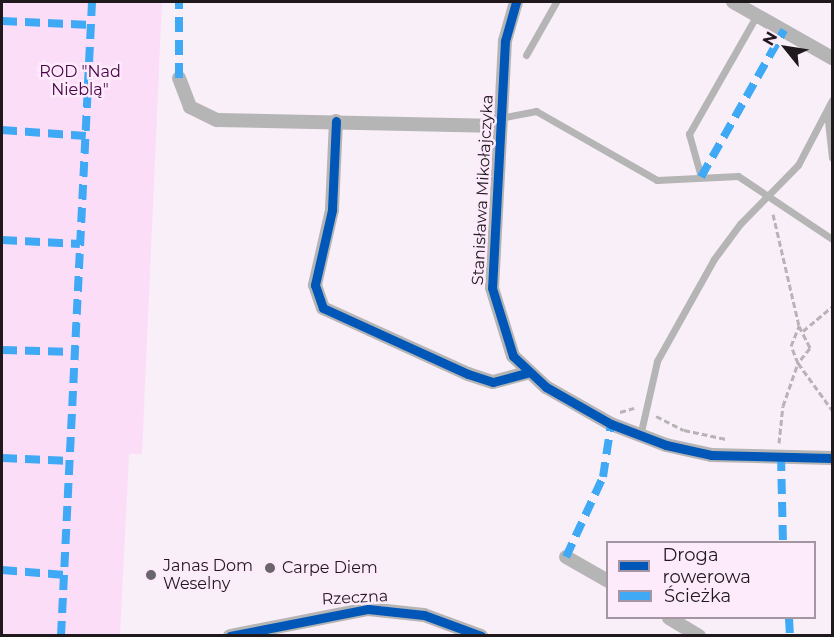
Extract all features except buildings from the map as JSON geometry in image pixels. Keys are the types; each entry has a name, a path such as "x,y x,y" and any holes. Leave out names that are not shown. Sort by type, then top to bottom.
{"street":[{"name":"Stanisława Mikołajczyka","path":"516,2 506,41 492,288 502,331 527,373 639,436 692,452 780,449 832,458"},
{"path":"733,2 832,58"},
{"name":"Stanisława Mikołajczyka","path":"179,78 190,107 217,120 500,122"},
{"path":"336,121 332,210 315,285 323,308 468,374 494,382 527,373"},
{"path":"566,557 606,580"},
{"name":"Rzeczna","path":"230,636 368,609 424,615 481,636"},
{"path":"671,619 699,636"}],"lane":[{"path":"526,56 556,2"},
{"path":"701,177 689,134 757,15"},
{"path":"639,436 657,361 714,259 740,224 771,197 827,112 832,100"},
{"path":"500,122 536,111 657,180 738,176 832,239"},
{"path":"827,112 832,158"}],"path":[{"path":"771,197 799,326 810,348 798,363 783,406 780,449"},
{"path":"803,331 832,307"},
{"path":"799,326 791,346 798,363 832,410"},
{"path":"610,408 646,412 684,430 732,439"},
{"path":"767,442 780,449"},
{"path":"780,449 790,443"}],"green space":[{"name":"ROD \"Nad Nieblą\"","path":"2,2 162,2 142,454 129,454 120,635 2,635"}],"marked path":[{"path":"61,636 92,2"},
{"path":"179,2 179,78"},
{"path":"2,21 91,25"},
{"path":"701,177 784,30"},
{"path":"2,130 86,136"},
{"path":"2,240 80,244"},
{"path":"2,350 76,352"},
{"path":"566,557 603,477 611,424"},
{"path":"781,456 783,541"},
{"path":"2,458 71,461"},
{"path":"2,570 65,575"},
{"path":"789,619 790,636"}],"cycle path":[{"path":"516,2 505,41 492,288 513,356 546,387 611,424 666,445 711,455 832,458"},
{"path":"336,121 332,210 315,285 323,308 468,374 493,382 527,373"},
{"path":"230,636 368,609 424,615 481,636"}],"place":[{"name":"Carpe Diem","path":"270,568"},
{"name":"Janas Dom Weselny","path":"151,575"}]}
